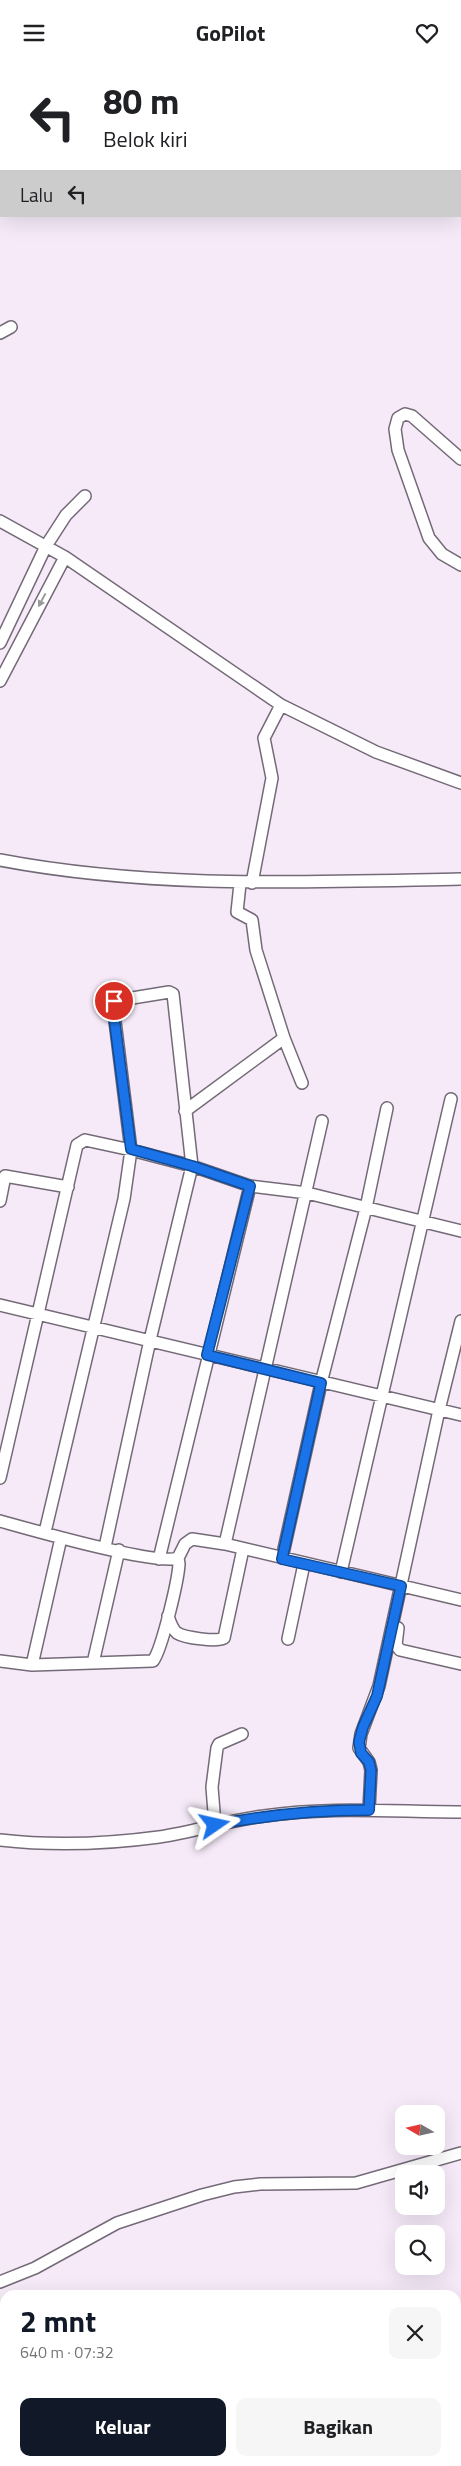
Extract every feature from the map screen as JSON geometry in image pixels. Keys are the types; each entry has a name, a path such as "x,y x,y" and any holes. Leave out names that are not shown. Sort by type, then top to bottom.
{"street":[{"path":"0,333 11,327"},
{"path":"461,459 412,417 405,414 398,418 395,429 398,450 429,538 442,554 461,565"},
{"path":"0,643 46,545 66,515 84,496"},
{"path":"0,521 65,557 281,705 369,749 461,783"},
{"path":"0,681 65,557"},
{"path":"252,883 272,778 264,738 281,705"},
{"path":"0,860 35,867 117,877 240,884 461,879"},
{"path":"240,884 237,912 252,920 256,950 284,1038 302,1083"},
{"path":"45,1532 124,1199 131,1149 113,1009 114,1001 164,991 173,994 192,1166 150,1340 105,1547"},
{"path":"185,1111 284,1038"},
{"path":"341,1572 450,1099"},
{"path":"282,1559 321,1383 366,1208 387,1108"},
{"path":"225,1545 322,1121"},
{"path":"0,1478 77,1145 81,1141 85,1140 131,1149 192,1166 250,1186 307,1193 461,1231"},
{"path":"0,1201 3,1176 68,1187"},
{"path":"158,1559 250,1186"},
{"path":"0,1305 461,1415"},
{"path":"461,1321 439,1410 404,1587 396,1640 397,1647 461,1664"},
{"path":"0,1521 61,1538 119,1551 158,1559 178,1558"},
{"path":"32,1665 61,1538"},
{"path":"1,1663 32,1665 145,1663 153,1661 158,1652 178,1575 178,1558 185,1544 192,1539 243,1549 404,1587 460,1596"},
{"path":"168,1616 175,1632 181,1635 215,1641 224,1638 243,1549"},
{"path":"93,1663 119,1551"},
{"path":"288,1639 304,1563"},
{"path":"369,1810 371,1770 369,1762 361,1753 359,1742 363,1727 377,1696 404,1587"},
{"path":"215,1825 212,1787 217,1748 219,1744 242,1734"},
{"path":"0,1840 35,1842 121,1841 160,1837 263,1815 323,1810 461,1812"},
{"path":"2,2283 117,2223 202,2195 260,2184 356,2183 461,2153"}],"route":[{"path":"114,1001 113,1009 131,1149 192,1166 250,1186 207,1355 321,1383 282,1559 401,1586 377,1696 363,1727 359,1742 361,1753 369,1762 371,1770 369,1810 323,1810 263,1815 215,1825"}]}
